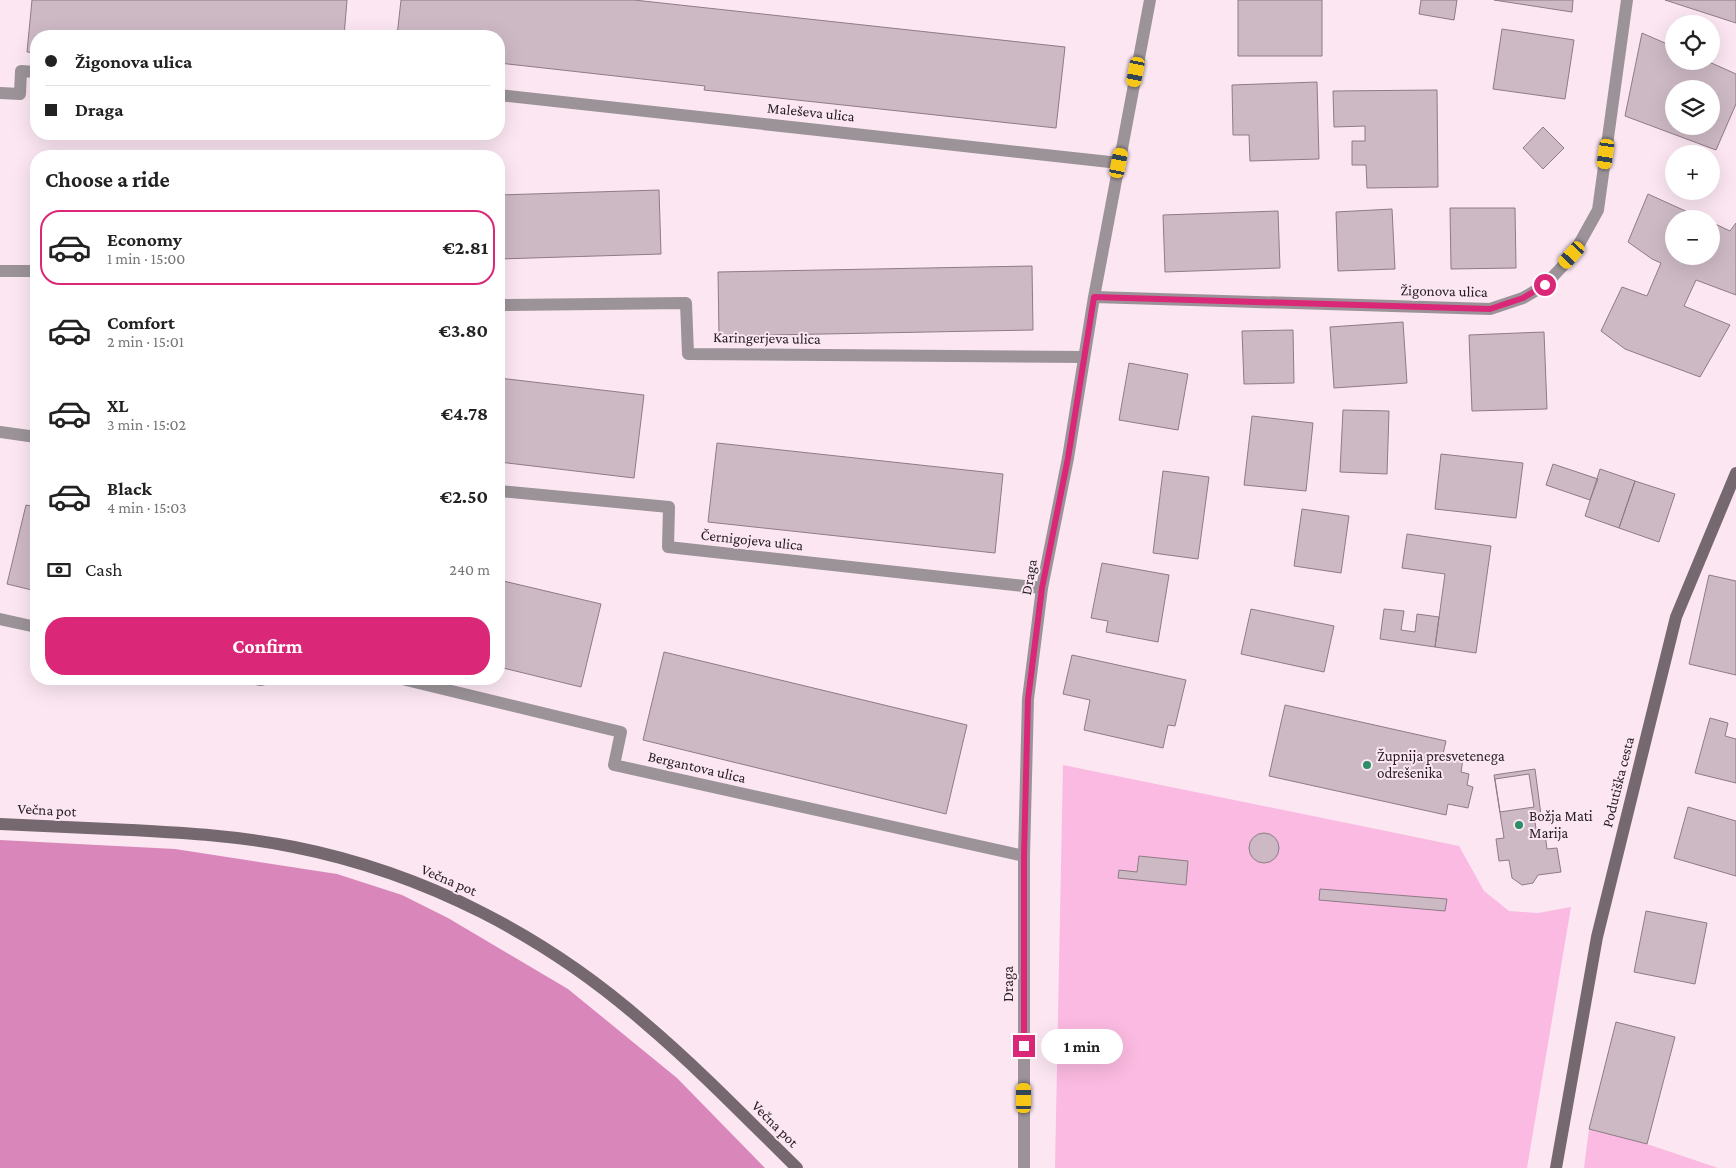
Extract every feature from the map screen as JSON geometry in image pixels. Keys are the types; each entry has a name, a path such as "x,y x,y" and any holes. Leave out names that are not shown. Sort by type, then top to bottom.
{"main road":[{"name":"Podutiška cesta","path":"1556,1168 1597,937 1676,617 1736,473"},
{"name":"Večna pot","path":"0,824 182,833 294,847 362,864 422,885 464,903 538,944 588,978 645,1023 703,1075 797,1168"}],"street":[{"name":"Draga","path":"1024,1168 1024,856 1028,699 1042,588 1068,458 1083,357 1150,0"},
{"name":"Žigonova ulica","path":"1094,297 1490,309 1523,298 1545,285 1572,255 1598,210 1627,0"},
{"path":"0,93 20,94 21,70 30,71"},
{"name":"Maleševa ulica","path":"505,96 1119,163"},
{"path":"0,271 30,271"},
{"name":"Karingerjeva ulica","path":"505,305 686,303 688,354 1083,357"},
{"path":"0,432 30,436"},
{"name":"Černigojeva ulica","path":"505,492 669,507 668,547 1042,588"},
{"path":"0,618 30,626"},
{"name":"Bergantova ulica","path":"427,685 621,732 614,765 1024,856"}],"shaded area":[{"path":"1063,765 1459,846 1484,891 1509,911 1538,913 1571,907 1527,1168 1055,1168"},
{"path":"0,840 175,849 337,874 402,895 448,918 568,989 677,1078 765,1168 0,1168"},
{"path":"1589,1129 1647,1144 1718,1168 1584,1168"}],"building":[{"path":"32,0 347,0 344,30 30,30 30,52 27,52"},
{"path":"401,0 634,0 1065,47 1056,128 704,90 705,86 505,64 505,30 398,30"},
{"path":"1238,0 1322,0 1322,56 1238,56"},
{"path":"1421,0 1457,0 1454,20 1419,14"},
{"path":"1494,0 1573,0 1572,12"},
{"path":"1665,0 1736,0 1736,23 1720,18 1720,15 1711,15"},
{"path":"1502,29 1574,40 1565,99 1493,89"},
{"path":"1642,33 1665,43 1665,70 1720,70 1720,67 1736,74 1736,104 1718,145 1703,145 1676,135 1720,135 1720,80 1665,80 1665,131 1625,116"},
{"path":"1317,82 1319,159 1250,161 1249,135 1233,135 1232,85"},
{"path":"1437,90 1438,187 1367,188 1366,165 1352,165 1352,141 1365,141 1365,126 1334,127 1333,91"},
{"path":"1543,127 1564,148 1543,169 1523,148"},
{"path":"659,190 661,254 505,259 505,195"},
{"path":"1648,194 1683,210 1665,210 1665,265 1720,265 1720,226 1730,231 1736,223 1736,295 1696,280 1684,306 1730,325 1700,377 1625,349 1601,331 1622,287 1647,296 1661,263 1628,242"},
{"path":"1450,208 1515,208 1516,268 1451,269"},
{"path":"1392,209 1395,269 1338,271 1336,212"},
{"path":"1278,211 1280,268 1165,272 1163,215"},
{"path":"1032,266 1033,330 719,336 718,272"},
{"path":"1403,322 1407,383 1334,388 1330,327"},
{"path":"1293,330 1294,383 1244,384 1242,331"},
{"path":"1544,332 1547,409 1472,411 1469,335"},
{"path":"1129,363 1188,374 1178,430 1119,420"},
{"path":"505,379 644,395 634,478 505,463"},
{"path":"1343,410 1389,411 1387,474 1340,472"},
{"path":"1252,416 1313,423 1306,491 1244,485"},
{"path":"717,443 1003,474 995,553 708,522"},
{"path":"1441,454 1523,463 1516,518 1435,509"},
{"path":"1553,464 1598,479 1590,500 1546,485"},
{"path":"1600,469 1635,481 1619,528 1585,516"},
{"path":"1163,471 1209,477 1198,559 1153,553"},
{"path":"1635,481 1675,494 1659,542 1619,528"},
{"path":"26,505 30,506 30,590 7,584"},
{"path":"1302,509 1349,516 1341,573 1294,566"},
{"path":"1407,534 1491,546 1476,653 1435,647 1445,574 1402,568"},
{"path":"1102,563 1169,575 1158,642 1106,632 1108,621 1091,618"},
{"path":"1709,575 1736,581 1736,675 1689,664"},
{"path":"505,581 601,604 581,687 505,668"},
{"path":"1251,609 1334,626 1324,672 1241,654"},
{"path":"1384,609 1404,611 1401,630 1415,632 1417,614 1439,617 1435,647 1380,639"},
{"path":"664,652 967,725 946,814 643,740"},
{"path":"1072,655 1186,680 1175,726 1168,725 1163,748 1084,730 1090,700 1063,694"},
{"name":"Župnija presvetenega odrešenika","path":"1285,705 1446,741 1443,754 1463,759 1461,772 1469,774 1467,785 1473,787 1468,808 1448,804 1446,815 1269,776"},
{"path":"1710,718 1728,723 1725,736 1736,739 1736,783 1695,773"},
{"name":"Božja Mati Marija","path":"1535,769 1541,815 1534,816 1537,835 1545,834 1547,849 1557,848 1561,872 1538,875 1533,883 1522,885 1512,878 1509,860 1499,861 1496,839 1504,838 1494,775"},
{"path":"1529,774 1534,807 1500,812 1495,779"},
{"path":"1688,807 1736,821 1736,876 1674,858"},
{"path":"1264,833 1274,838 1279,848 1274,858 1264,863 1254,858 1249,848 1254,838"},
{"path":"1139,856 1188,861 1186,885 1118,878 1119,870 1137,872"},
{"path":"1320,889 1447,899 1445,911 1319,900"},
{"path":"1646,911 1707,923 1695,984 1634,972"},
{"path":"1616,1022 1675,1037 1647,1144 1589,1129"}],"place":[{"name":"Župnija presvetenega odrešenika","path":"1367,765"},
{"name":"Božja Mati Marija","path":"1519,825"}],"route":[{"path":"1024,1046 1024,812 1028,699 1042,588 1068,458 1094,297 1490,309 1523,298 1545,285"}]}
